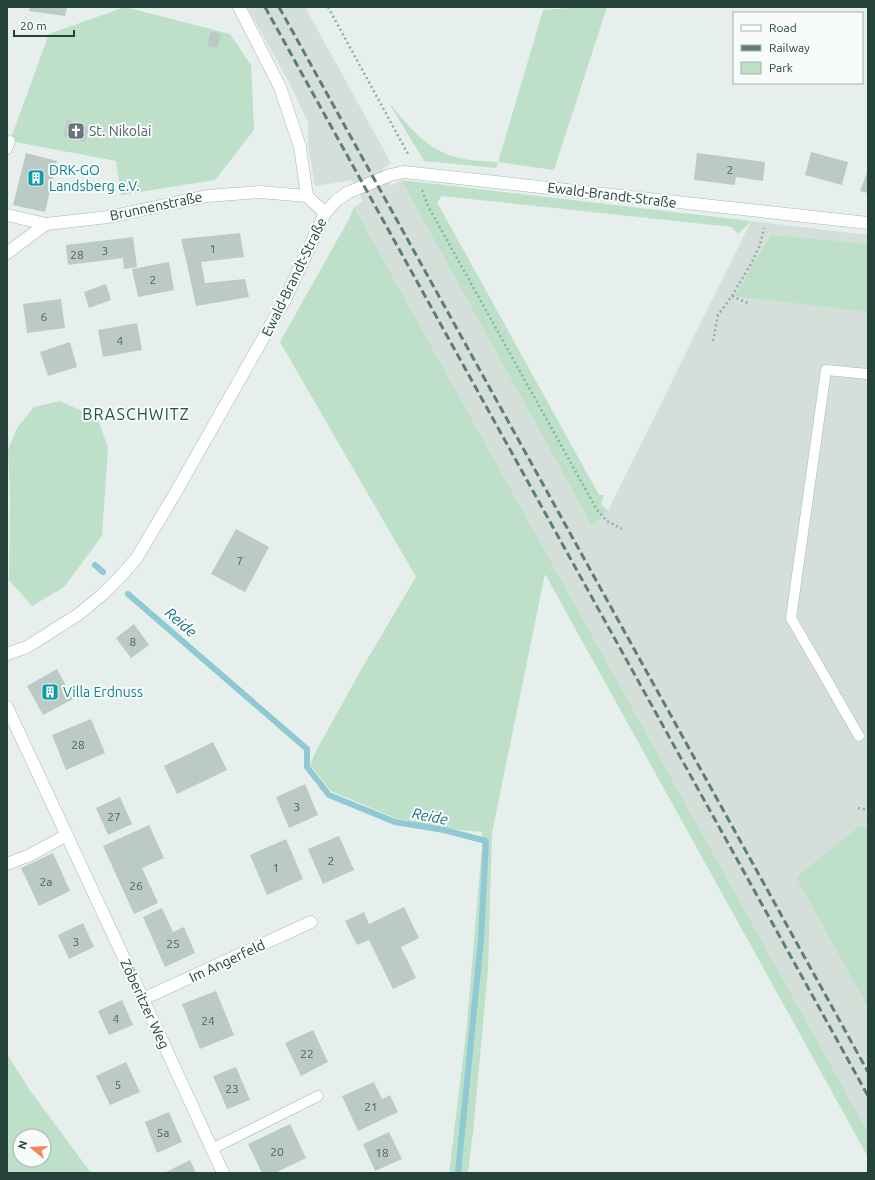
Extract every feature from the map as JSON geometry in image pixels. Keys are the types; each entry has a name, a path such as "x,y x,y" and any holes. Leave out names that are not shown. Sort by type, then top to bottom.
{"street":[{"path":"239,7 280,87 300,147 307,196 325,212"},
{"name":"Ewald-Brandt-Straße","path":"7,654 27,647 79,614 103,594 136,559 286,298 325,212 337,200 347,193 385,176 404,172 766,213 868,223"},
{"name":"Brunnenstraße","path":"7,215 46,224 108,217 207,196 260,192 307,196"},
{"path":"7,253 46,224"},
{"name":"Zöberitzer Weg","path":"7,707 223,1173"},
{"path":"7,864 67,835"},
{"name":"Im Angerfeld","path":"143,999 311,922"}],"lane":[{"path":"859,736 791,618 826,370 868,374"},
{"path":"212,1149 318,1096"}],"path":[{"path":"328,7 408,154 404,172"},
{"path":"419,174 422,190 428,206 597,510 607,521 622,529"},
{"path":"713,341 718,315 732,296 760,245 766,213"},
{"path":"732,296 750,304"},
{"path":"858,808 868,810"}],"shaded area":[{"path":"247,7 305,7 391,163 382,169 391,186 401,180 592,526 608,511 751,221 868,235 868,1132 354,207 363,201 352,180 315,186 308,144 308,122 289,82"}],"green space":[{"path":"125,7 230,34 251,65 254,130 215,180 121,195 116,161 10,141 49,34"},
{"path":"580,7 607,7 554,170 498,162 543,10"},
{"path":"389,103 417,134 433,147 442,152 463,159 498,162 496,168 424,161"},
{"path":"401,180 751,221 738,234 732,227 442,196 437,202 599,495 604,495 601,504 608,511 592,526"},
{"path":"354,207 868,1132 868,1157 545,574 492,833 488,970 468,1173 449,1173 466,1034 482,832 440,828 395,818 331,791 310,765 316,751 362,668 416,577 280,342 349,219"},
{"path":"771,235 868,244 868,312 735,296"},
{"path":"60,401 97,418 108,447 102,536 64,587 32,606 9,580 10,497 8,450 17,428 34,407"},
{"path":"860,826 868,827 868,1007 796,877"},
{"path":"7,1054 29,1089 91,1173 7,1173"}],"building":[{"path":"30,7 67,7 65,16 29,11"},
{"path":"211,31 221,34 217,48 207,46"},
{"name":"St. Nikolai","path":"67,120 89,127 85,142 63,136"},
{"path":"811,152 848,162 842,185 805,175"},
{"name":"DRK-GO Landsberg e.V.","path":"26,153 57,161 45,212 13,205"},
{"path":"697,153 765,162 763,181 736,177 735,185 694,180"},
{"path":"868,170 868,193 860,191"},
{"path":"240,233 244,257 201,262 205,283 245,279 249,297 196,306 181,239"},
{"path":"133,237 137,267 124,269 123,258 68,265 66,245"},
{"path":"169,262 174,290 138,297 132,269"},
{"path":"106,284 111,300 89,308 84,292"},
{"path":"61,299 65,328 27,333 23,304"},
{"path":"137,323 142,350 103,357 98,330"},
{"path":"70,342 77,367 48,376 40,352"},
{"path":"236,529 269,547 245,592 211,574"},
{"path":"134,624 149,645 131,658 116,638"},
{"name":"Villa Erdnuss","path":"57,669 73,699 43,715 27,686"},
{"path":"91,719 105,753 66,770 52,735"},
{"path":"213,742 227,770 177,794 164,766"},
{"path":"305,784 318,815 289,828 276,797"},
{"path":"120,797 132,824 108,835 96,808"},
{"path":"149,825 164,858 142,868 158,903 134,914 103,846"},
{"path":"339,836 354,870 323,884 308,849"},
{"path":"286,839 303,879 267,895 250,855"},
{"path":"53,853 70,891 39,906 21,868"},
{"path":"404,907 419,938 401,947 416,978 393,989 369,940 357,945 345,921 364,912 369,924"},
{"path":"162,908 173,932 184,927 195,953 165,967 143,917"},
{"path":"83,923 94,947 69,959 58,935"},
{"path":"216,991 234,1035 200,1049 182,1004"},
{"path":"122,1000 133,1025 109,1035 98,1011"},
{"path":"313,1030 328,1062 301,1076 285,1043"},
{"path":"126,1062 140,1092 110,1105 96,1076"},
{"path":"236,1067 250,1100 227,1109 213,1076"},
{"path":"374,1082 382,1099 390,1095 398,1112 358,1131 342,1096"},
{"path":"169,1112 182,1142 157,1153 145,1122"},
{"path":"290,1124 306,1158 275,1173 262,1173 248,1144"},
{"path":"389,1132 402,1159 375,1171 363,1144"},
{"path":"190,1160 196,1173 164,1173"}],"waterway":[{"name":"Reide","path":"95,565 103,572"},
{"name":"Reide","path":"128,594 307,749 307,767 329,795 395,822 444,830 486,841 481,939 458,1173"}],"railway":[{"path":"265,7 868,1096"},
{"path":"279,7 868,1072"}],"place":[{"name":"St. Nikolai","path":"76,131"},
{"name":"DRK-GO Landsberg e.V.","path":"36,178"},
{"name":"Villa Erdnuss","path":"50,692"}],"district":[{"name":"BRASCHWITZ","path":"136,414"}]}
